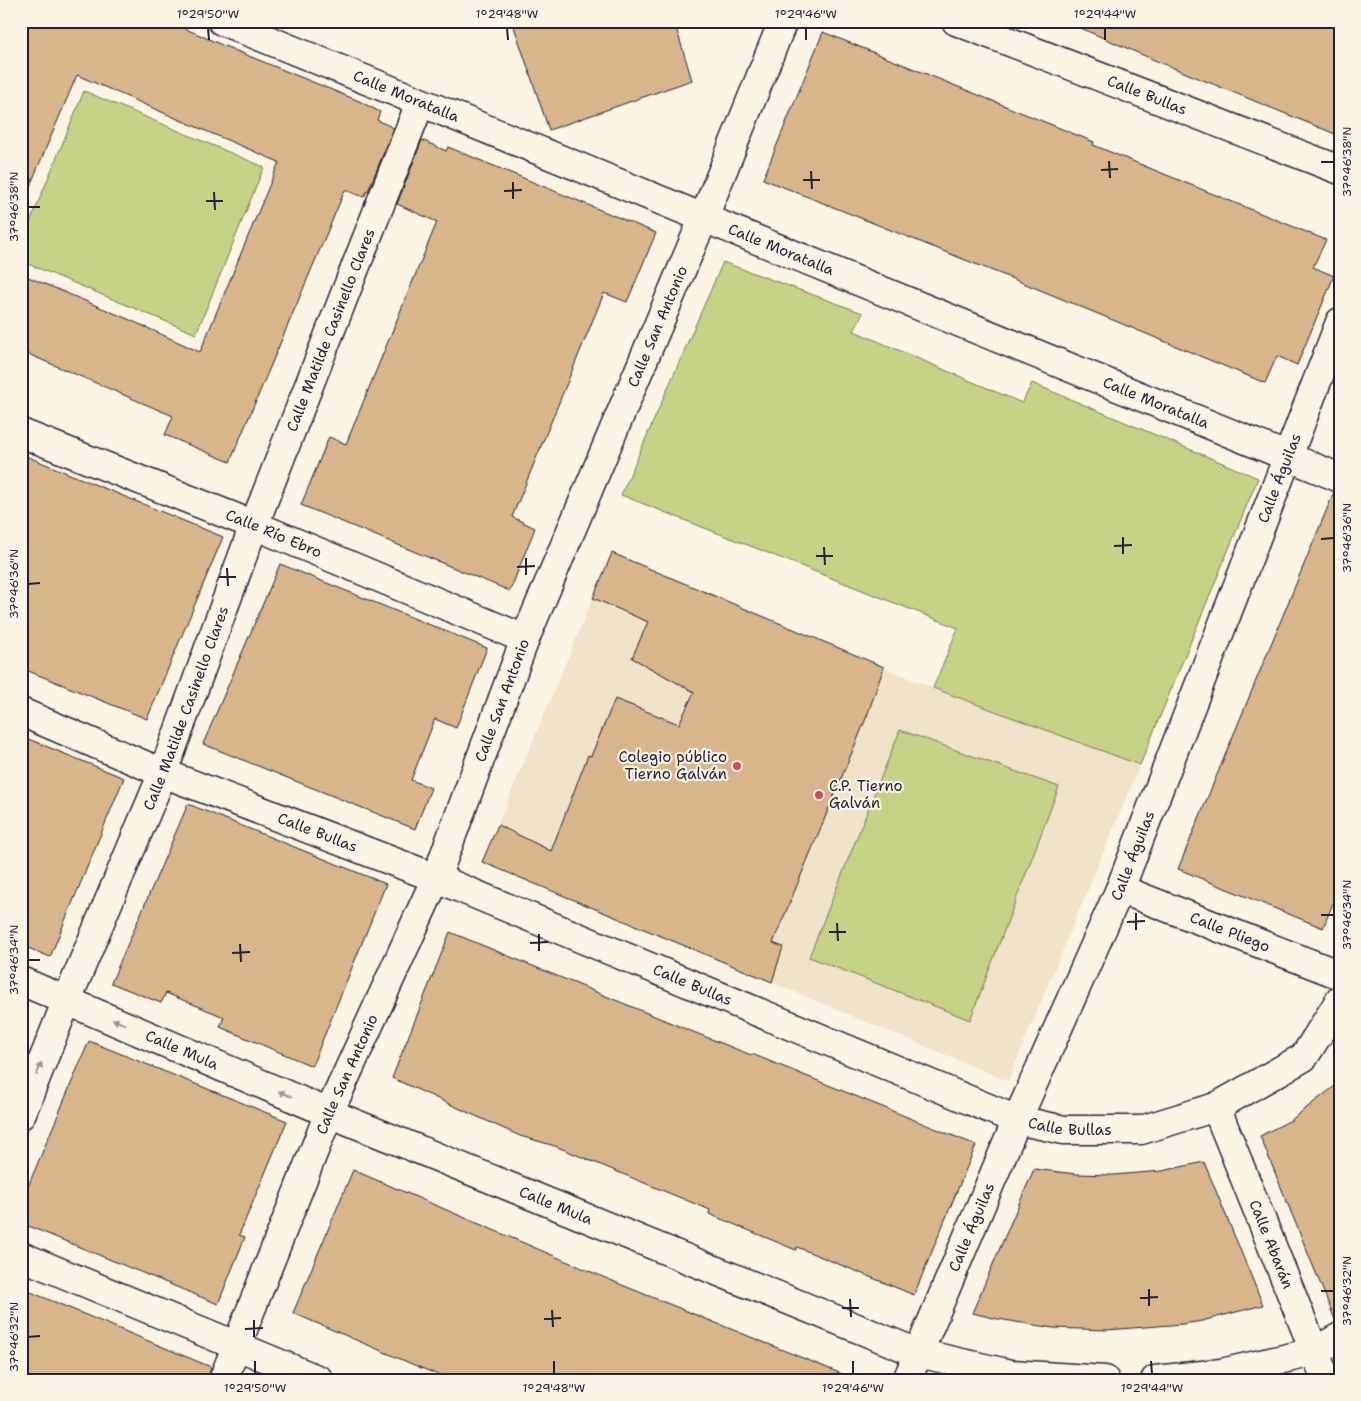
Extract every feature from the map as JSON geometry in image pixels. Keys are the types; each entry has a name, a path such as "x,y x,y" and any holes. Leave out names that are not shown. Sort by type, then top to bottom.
{"street":[{"name":"Calle Moratalla","path":"222,21 1340,478"},
{"name":"Calle San Antonio","path":"223,1380 329,1113 436,878 525,640 704,217 783,21"},
{"name":"Calle Bullas","path":"956,21 1340,170"},
{"name":"Calle Matilde Casinello Clares","path":"21,1115 67,1000 163,773 254,525 420,103"},
{"name":"Calle Águilas","path":"907,1380 1017,1120 1120,889 1340,322"},
{"name":"Calle Río Ebro","path":"21,433 254,525 525,640"},
{"name":"Calle Bullas","path":"21,712 163,773 436,878 1017,1120 1064,1130 1141,1130 1216,1107 1304,1057 1340,1000"},
{"name":"Calle Pliego","path":"1120,889 1340,975"},
{"name":"Calle Mula","path":"21,981 329,1113 918,1353 1011,1374 1105,1380"},
{"name":"Calle Abarán","path":"1216,1107 1326,1380"},
{"path":"21,1256 319,1380"},
{"path":"1155,1380 1221,1373 1314,1352 1340,1337"}],"shaded area":[{"name":"C.P. Tierno Galván","path":"612,553 933,688 1140,765 1008,1081 482,862"}],"green space":[{"path":"84,91 264,167 196,334 21,261 21,244"},
{"path":"723,262 863,313 854,331 1022,403 1032,383 1258,478 1140,765 933,688 958,628 621,495"},
{"path":"900,730 1059,787 970,1020 809,957"}],"building":[{"path":"21,21 168,21 359,101 380,112 377,120 394,128 364,197 345,190 230,462 165,435 173,416 21,351 21,274 200,352 279,162 77,75 21,207"},
{"path":"512,21 674,21 692,80 549,130"},
{"path":"1064,21 1340,21 1340,136 1159,62"},
{"path":"823,32 1094,142 1093,145 1326,240 1313,267 1334,276 1297,365 1277,356 1265,383 1033,287 763,179"},
{"path":"422,140 446,151 448,147 656,233 627,302 604,293 512,517 535,528 510,591 301,505 329,437 346,444 437,222 397,204"},
{"path":"21,454 223,537 147,719 21,668"},
{"path":"1334,492 1340,493 1340,886 1323,928 1178,869"},
{"name":"Colegio público Tierno Galván","path":"612,553 884,667 867,716 773,943 783,947 772,982 482,862 498,825 551,851 588,755 591,756 615,699 679,724 694,692 632,658 648,622 593,598"},
{"path":"280,564 487,648 456,728 435,719 411,780 431,788 415,829 203,744"},
{"path":"21,736 124,778 50,957 21,945"},
{"path":"188,804 386,884 312,1066 220,1027 224,1017 166,993 161,1003 111,983"},
{"path":"450,932 976,1145 914,1295 797,1247 796,1250 709,1214 710,1210 555,1146 520,1136 392,1078"},
{"path":"89,1041 287,1121 239,1235 245,1237 218,1304 21,1223 21,1203"},
{"path":"1340,1082 1340,1321 1336,1322 1260,1136 1291,1120"},
{"path":"1204,1162 1263,1305 1202,1321 1107,1330 1053,1328 972,1313 1034,1169 1076,1174 1113,1175 1162,1171"},
{"path":"353,1170 622,1285 852,1378 852,1380 451,1380 426,1370 293,1313"},
{"path":"21,1288 211,1367 208,1380 21,1380"}],"place":[{"name":"Colegio público Tierno Galván","path":"737,766"},
{"name":"C.P. Tierno Galván","path":"819,795"}]}
